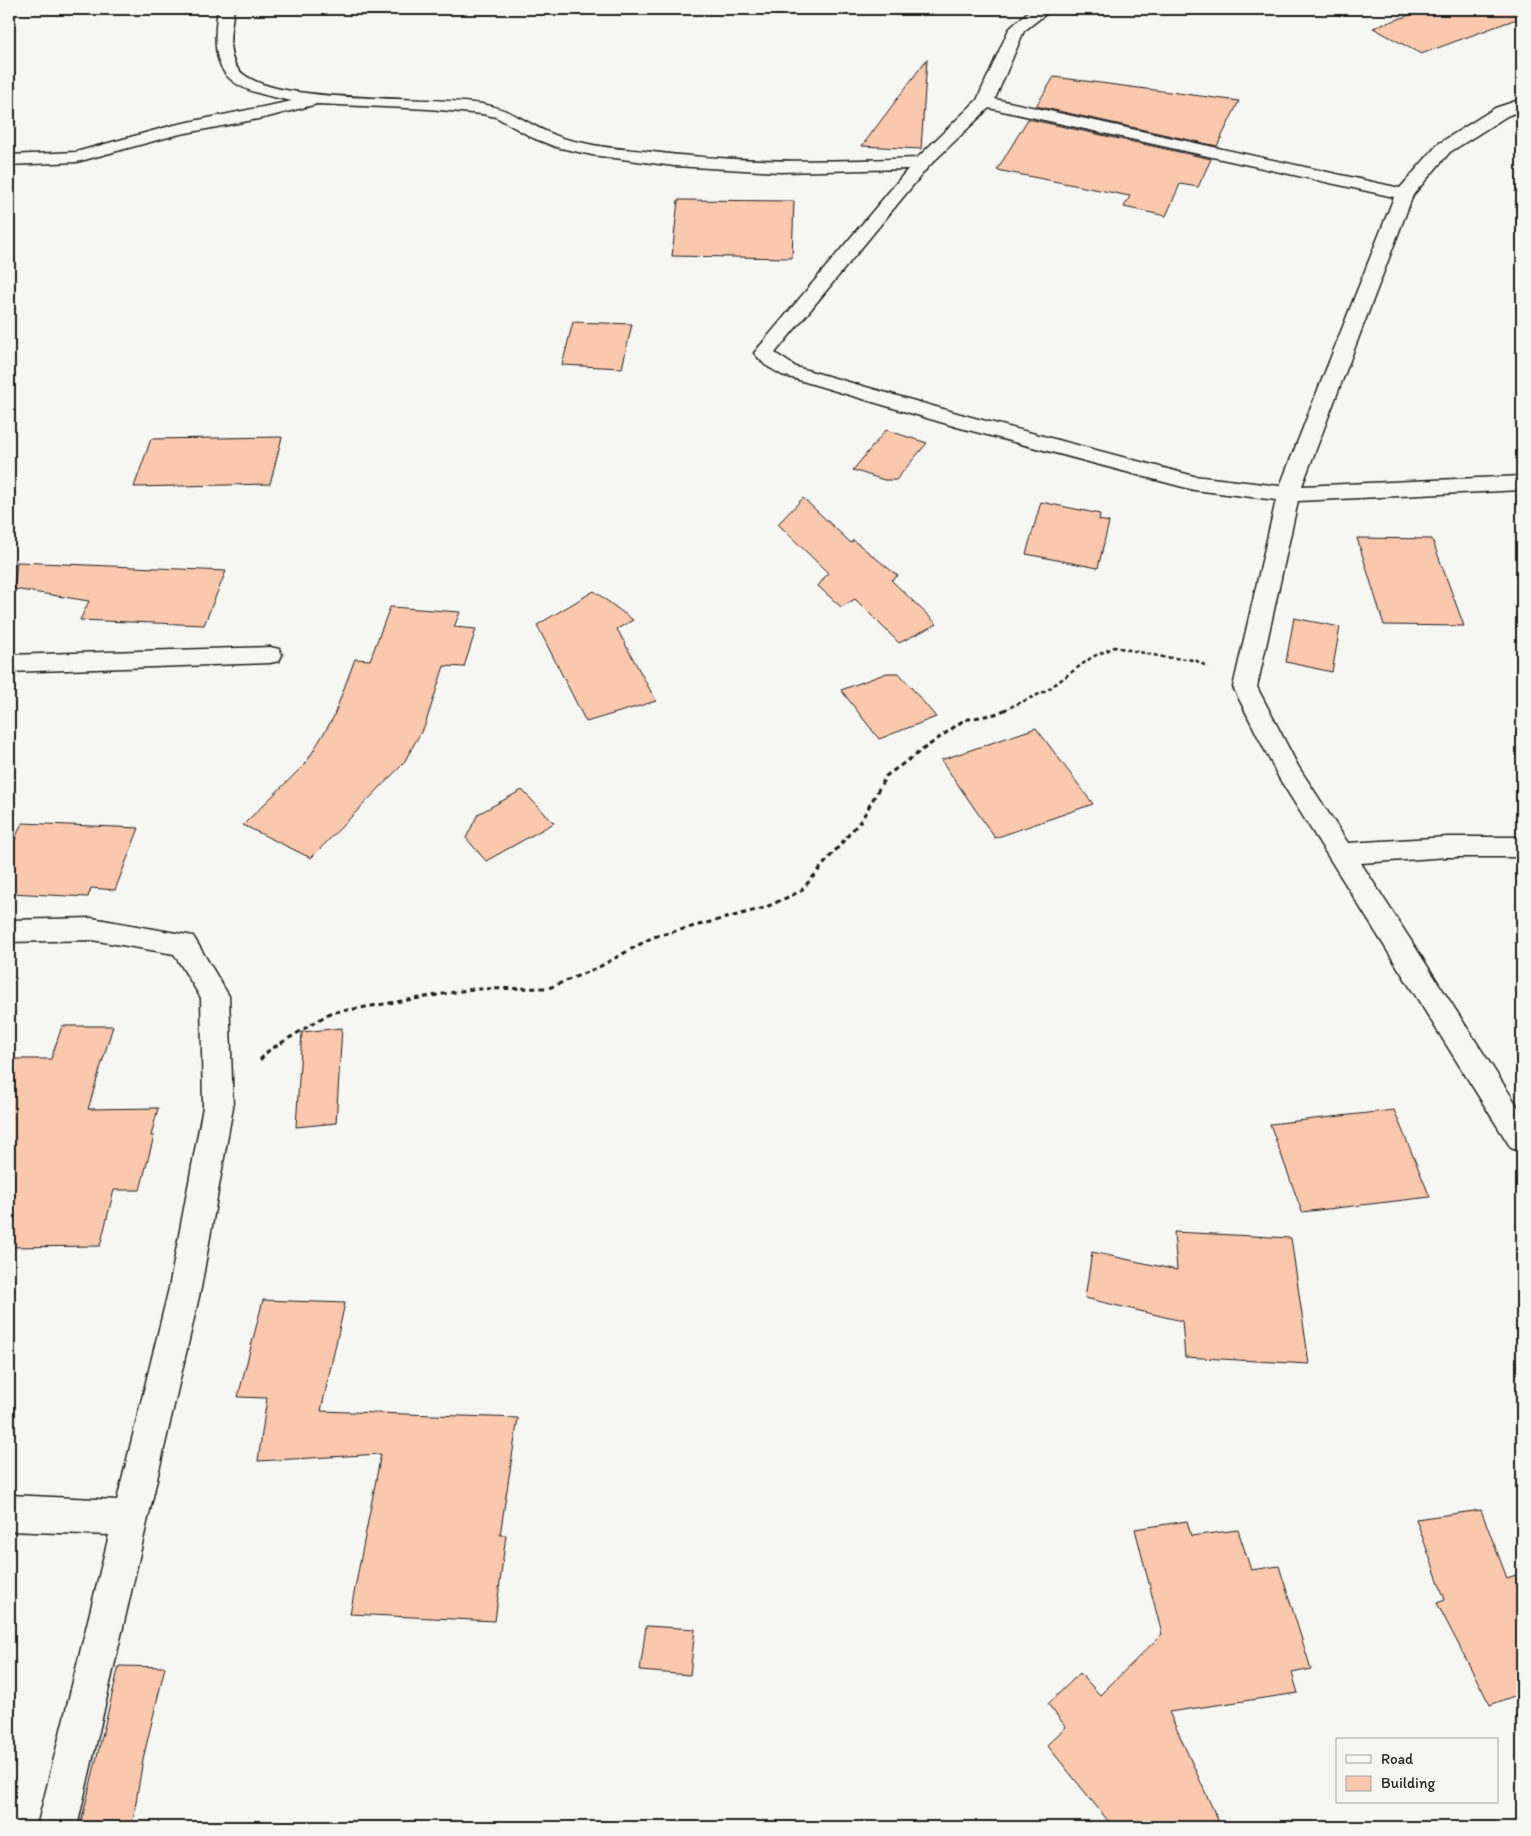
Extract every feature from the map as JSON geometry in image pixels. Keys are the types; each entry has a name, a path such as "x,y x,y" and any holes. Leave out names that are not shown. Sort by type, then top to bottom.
{"street":[{"path":"226,9 222,41 225,60 237,77 260,89 318,99 416,103 500,111 547,138 587,149 674,161 766,168 839,168 922,163"},
{"path":"1044,9 1035,13 1017,29 985,102 922,163 764,352 772,361 789,370 955,420 1194,483 1288,494 1522,483"},
{"path":"9,160 77,157 174,130 268,112 318,99"},
{"path":"985,102 1404,194"},
{"path":"1522,104 1501,112 1444,148 1404,194 1288,494 1245,687 1288,771 1522,1139"},
{"path":"9,664 270,654"},
{"path":"1339,854 1448,847 1522,847"},
{"path":"9,931 92,929 183,944 215,996 218,1107 185,1288 57,1827"},
{"path":"9,1513 130,1518"}],"path":[{"path":"218,1107 268,1051 330,1012 473,989 549,988 599,967 653,937 764,908 801,891 862,818 886,776 948,729 964,720 995,714 1039,695 1092,657 1115,647 1137,650 1163,657 1195,660 1245,687"}],"building":[{"path":"1427,9 1522,9 1522,17 1421,54 1373,28"},
{"path":"927,59 921,149 862,146"},
{"path":"1054,77 1239,101 1217,146 1036,106"},
{"path":"1028,119 1211,159 1198,187 1180,184 1166,216 1124,207 1130,196 997,170"},
{"path":"678,200 794,201 792,258 672,256"},
{"path":"573,322 632,324 622,368 562,365"},
{"path":"886,430 927,443 896,480 884,480 853,470"},
{"path":"282,437 270,484 134,487 151,439"},
{"path":"803,498 851,543 853,540 898,576 891,580 937,624 899,643 855,599 841,607 818,586 828,573 778,524"},
{"path":"1041,502 1100,514 1099,520 1109,522 1098,568 1026,554"},
{"path":"1357,538 1432,539 1464,626 1384,625"},
{"path":"17,562 226,571 204,625 80,620 89,601 14,589"},
{"path":"594,591 633,620 617,629 656,701 586,722 537,625"},
{"path":"390,607 460,612 454,627 476,629 464,667 444,666 425,725 403,764 311,858 243,825 306,763 333,718 355,659 370,660"},
{"path":"1294,618 1340,627 1332,672 1286,662"},
{"path":"887,673 899,673 936,717 879,739 841,690"},
{"path":"1036,728 1093,804 995,838 941,760"},
{"path":"522,790 554,823 486,861 466,838 478,814"},
{"path":"22,823 139,828 115,890 91,888 88,897 9,893 9,853"},
{"path":"62,1026 113,1026 88,1109 158,1108 151,1136 154,1136 140,1190 114,1190 100,1246 9,1247 9,1080 16,1059 51,1059"},
{"path":"342,1028 336,1123 296,1127 302,1032"},
{"path":"1394,1110 1430,1197 1302,1212 1270,1124"},
{"path":"1174,1232 1291,1238 1309,1364 1185,1357 1182,1321 1085,1298 1092,1252 1177,1270"},
{"path":"263,1300 345,1303 321,1411 518,1418 500,1535 506,1535 495,1621 350,1614 381,1454 258,1461 267,1398 238,1397"},
{"path":"1481,1510 1507,1578 1522,1573 1522,1693 1490,1705 1437,1603 1445,1600 1416,1519"},
{"path":"1187,1521 1191,1536 1238,1530 1251,1570 1279,1566 1311,1669 1292,1673 1298,1693 1169,1712 1221,1827 1113,1827 1047,1745 1066,1727 1048,1704 1080,1673 1100,1695 1162,1634 1135,1529"},
{"path":"646,1626 695,1629 690,1675 640,1671"},
{"path":"119,1666 165,1667 143,1759 132,1827 80,1827"}]}
